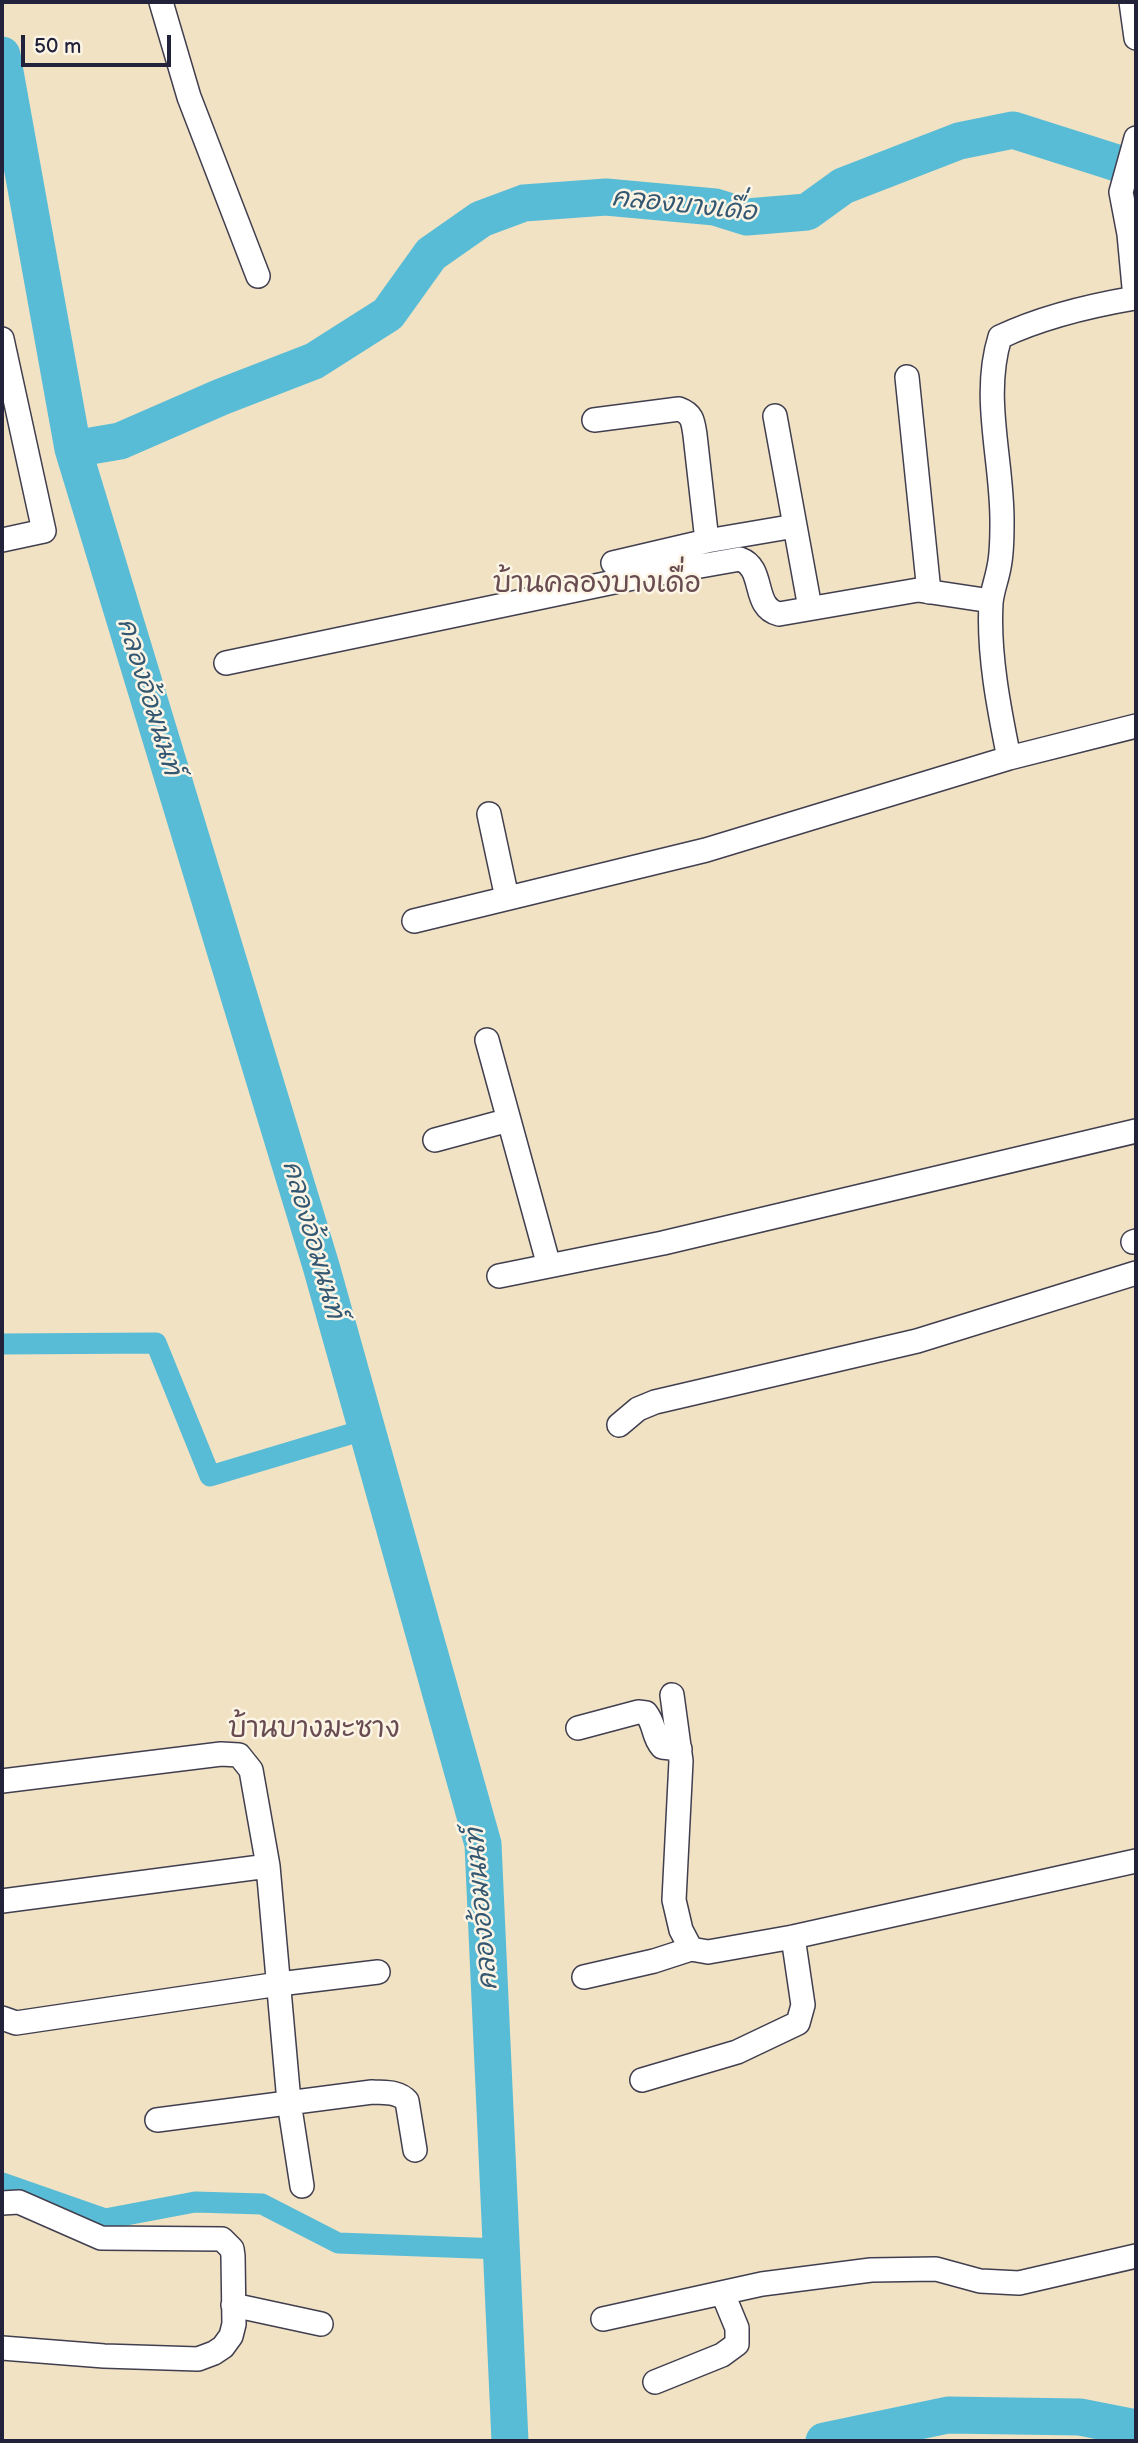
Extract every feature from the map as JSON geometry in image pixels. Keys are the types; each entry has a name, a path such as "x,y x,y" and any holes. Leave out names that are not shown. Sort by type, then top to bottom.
{"street":[{"path":"161,2 189,97 258,276"},
{"path":"1132,2 1136,38"},
{"path":"1009,758 1000,718 992,650 991,601 1000,566 1002,522 996,455 993,361 1000,337 1031,322 1135,298 1129,234 1121,192 1135,143"},
{"path":"2,340 9,405 44,531 2,540"},
{"path":"907,377 929,592"},
{"path":"594,420 679,409 693,418 707,541"},
{"path":"775,416 810,608"},
{"path":"612,563 707,541 795,526"},
{"path":"226,663 740,559 749,562 754,569 763,604 770,612 779,614 918,590 991,601"},
{"path":"414,921 706,850 1009,758 1136,726"},
{"path":"489,814 507,898"},
{"path":"487,1040 550,1266"},
{"path":"435,1140 509,1120"},
{"path":"499,1276 663,1243 1136,1131"},
{"path":"619,1425 638,1409 655,1402 917,1341 1136,1273"},
{"path":"672,1695 681,1761 674,1900 681,1930 691,1949"},
{"path":"578,1728 638,1712 646,1713 654,1723 654,1738 662,1747 680,1749"},
{"path":"2,1782 221,1754 239,1755 251,1770 268,1866 289,2102 302,2186"},
{"path":"583,1976 654,1961 691,1949 708,1952 793,1937 1136,1861"},
{"path":"2,1901 268,1866"},
{"path":"642,2080 737,2052 798,2023 803,2005 793,1937"},
{"path":"2,2018 16,2022 378,1972"},
{"path":"157,2120 373,2092 398,2094 407,2101 415,2150"},
{"path":"2,2203 19,2202 101,2238 222,2239 232,2249 233,2256 234,2324 228,2342 214,2353 198,2359 104,2356 2,2348"},
{"path":"603,2319 762,2284 872,2270 936,2269 980,2281 1018,2283 1136,2256"},
{"path":"655,2382 722,2355 737,2344 737,2328 723,2294"},
{"path":"233,2305 321,2324"}],"waterway":[{"name":"คลองอ้อมนนท์","path":"2,55 73,449 321,1266 483,1844 510,2441"},
{"name":"คลองบางเดื่อ","path":"73,449 120,441 221,397 314,361 388,314 431,254 481,219 524,203 606,197 715,207 747,217 807,212 843,186 959,141 1013,130 1136,169"},
{"path":"2,1344 156,1343 210,1476 367,1429"},
{"path":"2,2183 105,2219 195,2202 262,2204 338,2243 501,2249"},
{"path":"824,2441 948,2415 1080,2417 1136,2428"}],"district":[{"name":"บ้านคลองบางเดื่อ","path":"597,585"},
{"name":"บ้านบางมะซาง","path":"314,1730"}]}
